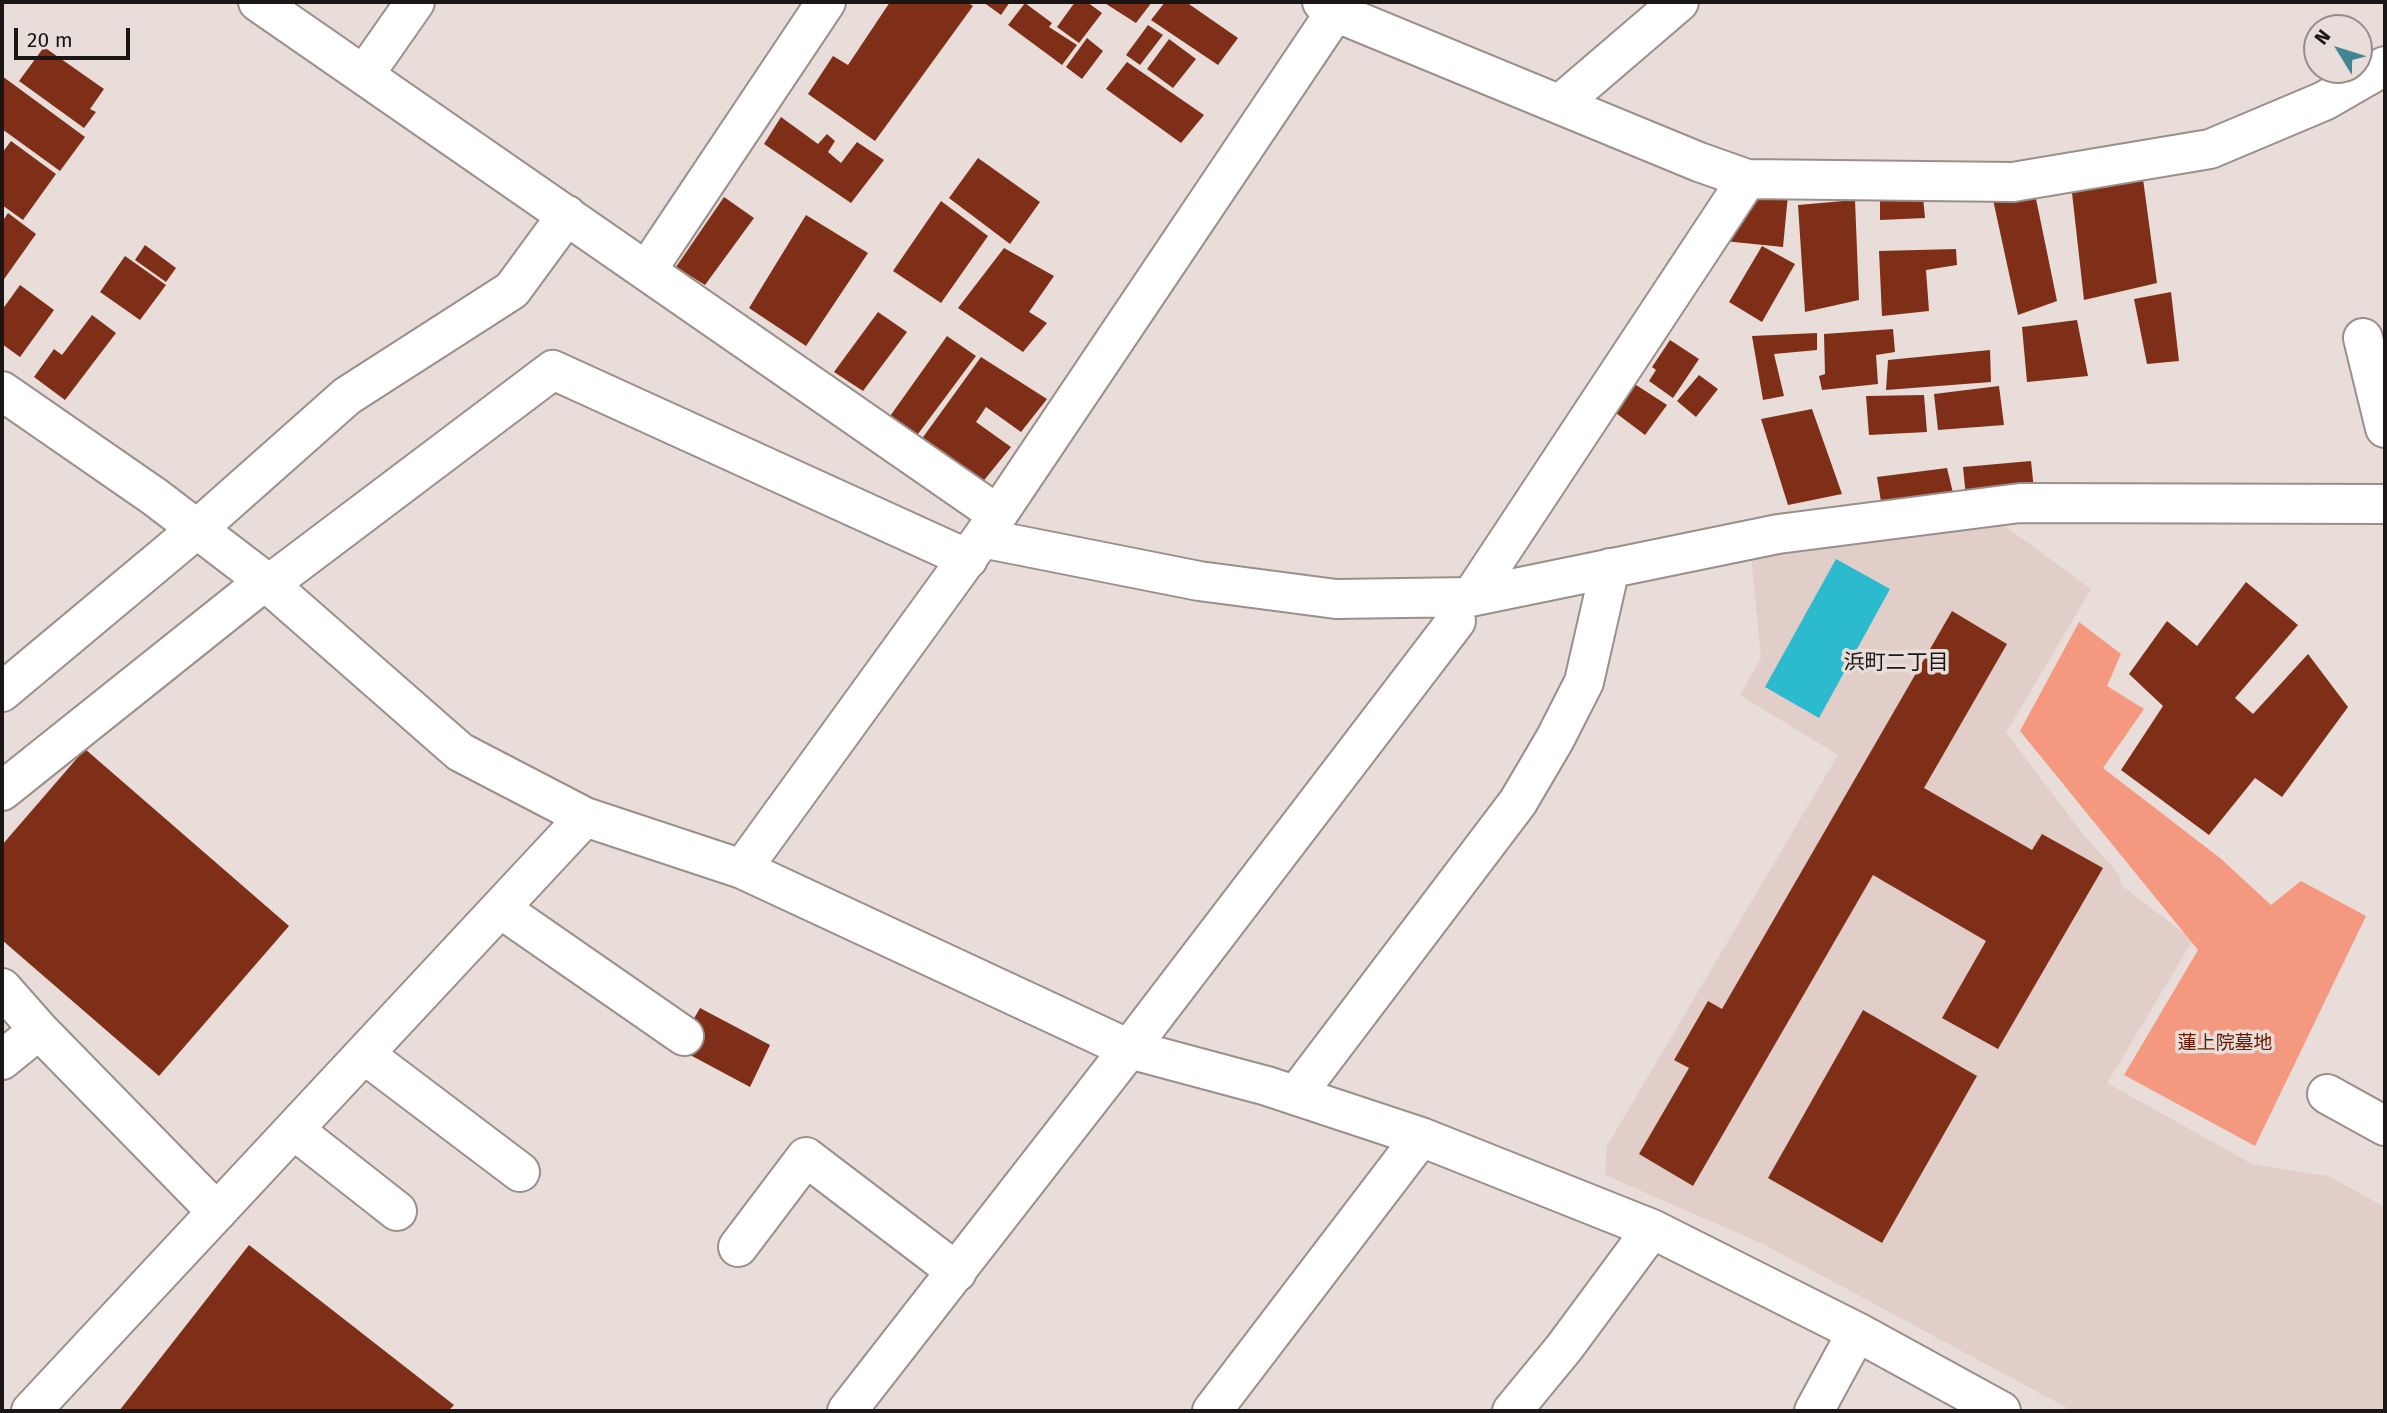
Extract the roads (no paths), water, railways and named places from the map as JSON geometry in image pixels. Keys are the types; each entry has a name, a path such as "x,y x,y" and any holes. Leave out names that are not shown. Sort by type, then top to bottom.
{"street":[{"path":"258,2 647,270 982,537"},
{"path":"364,75 415,2"},
{"path":"647,270 826,2"},
{"path":"1560,104 1679,2"},
{"path":"742,870 982,537 1333,5 1560,104 1746,179 2013,182 2210,149 2324,101 2385,66"},
{"path":"848,1411 1129,1049 1463,609 1746,179"},
{"path":"2,692 197,529 347,396 512,290 567,215"},
{"path":"2364,338 2385,428"},
{"path":"2,792 266,583 553,370 982,537 1199,582 1336,599 1463,609 1610,568 1778,534 2020,503 2385,504"},
{"path":"2,391 133,482 266,583 460,752 585,817 742,870 1129,1049 1296,1095 1421,1137 1652,1228 1857,1332 2001,1411"},
{"path":"1296,1095 1518,802 1584,682 1610,568"},
{"path":"31,1411 585,817"},
{"path":"501,909 684,1037"},
{"path":"2,988 39,1030 217,1212"},
{"path":"2,1060 39,1030"},
{"path":"365,1054 520,1172"},
{"path":"2327,1094 2385,1126"},
{"path":"294,1129 397,1211"},
{"path":"1212,1411 1421,1137"},
{"path":"738,1247 806,1157 957,1272"},
{"path":"1512,1411 1564,1348 1652,1228"},
{"path":"1814,1411 1857,1332"}],"water":[{"path":"1836,559 1890,589 1819,718 1765,687"}],"district":[{"name":"浜町二丁目","path":"1896,663"}],"park label":[{"name":"蓮上院墓地","path":"2225,1044"}]}
